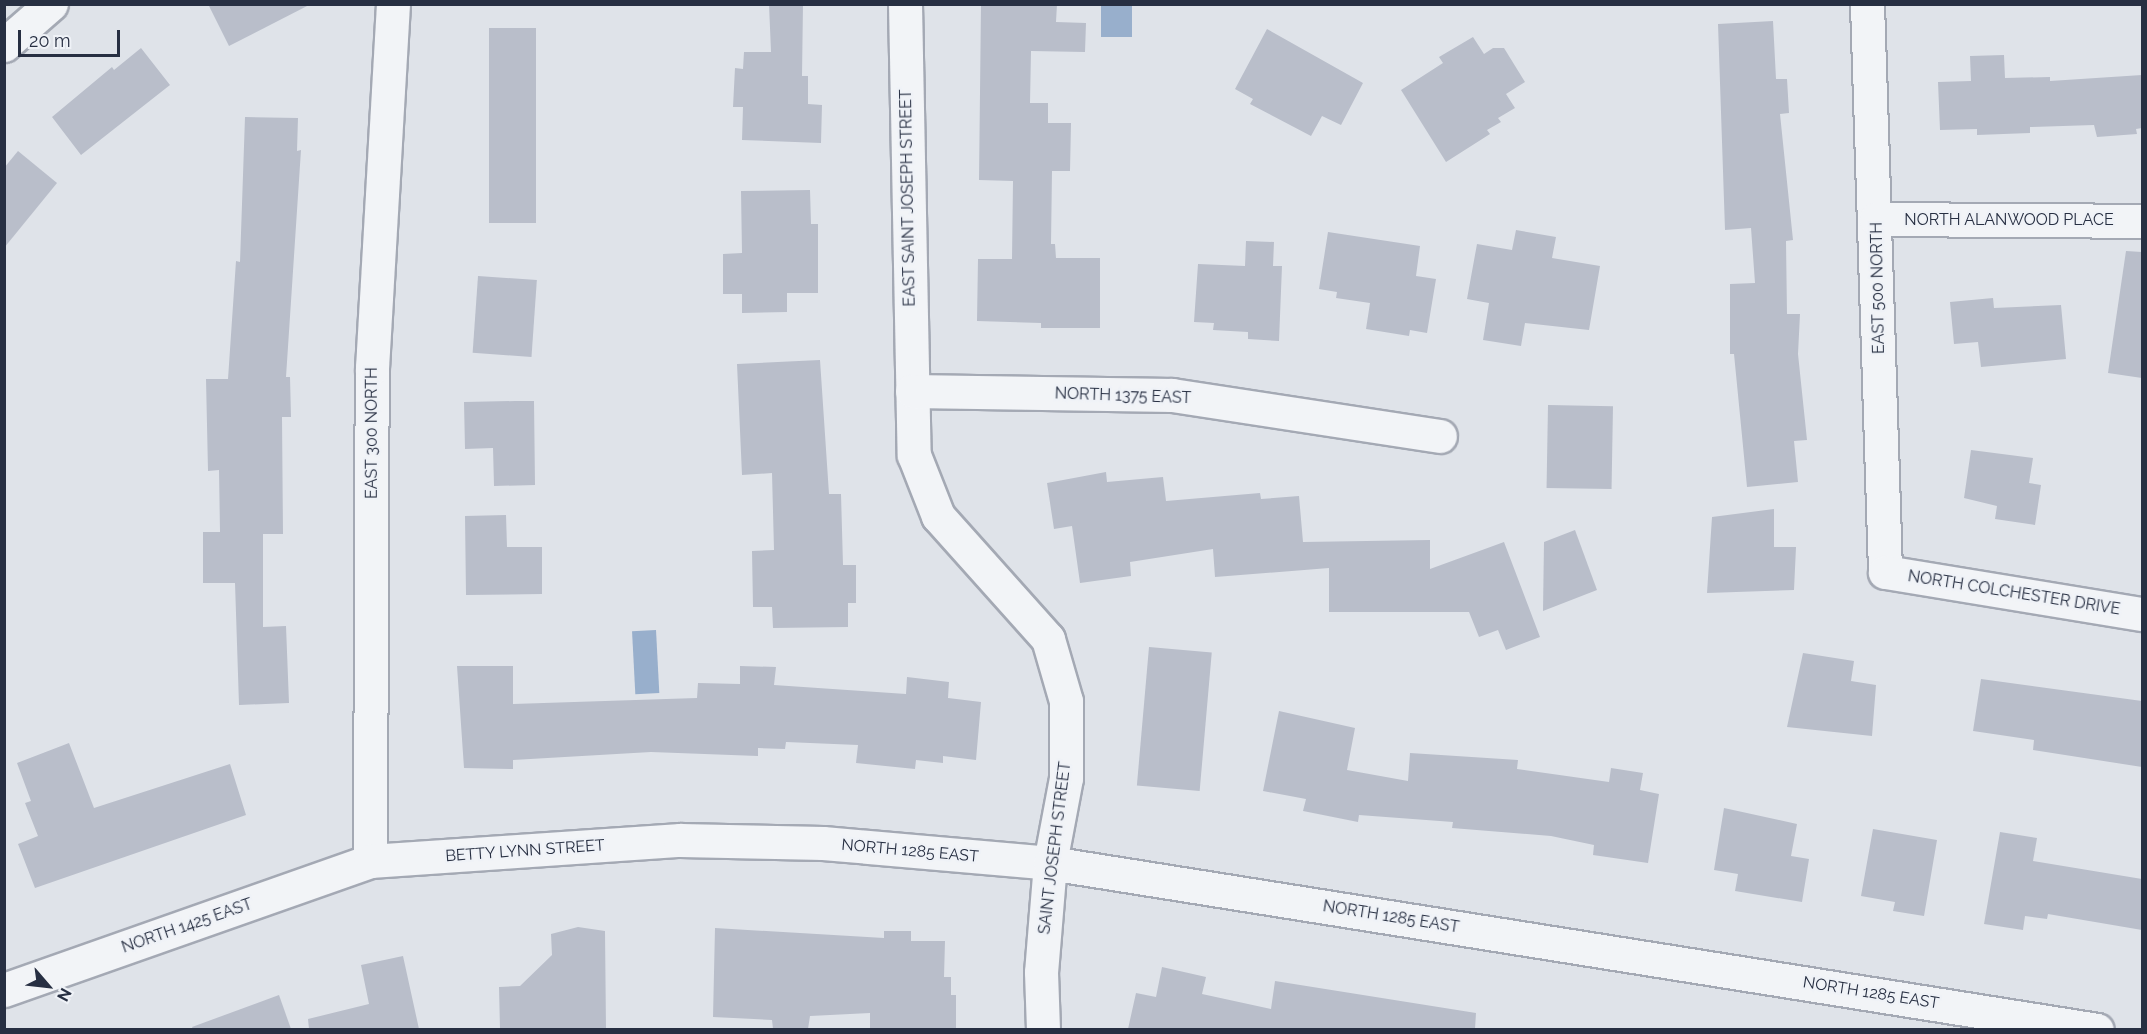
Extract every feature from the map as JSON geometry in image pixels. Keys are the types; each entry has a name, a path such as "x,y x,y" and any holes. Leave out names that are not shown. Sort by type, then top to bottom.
{"street":[{"path":"4,45 51,4"},
{"name":"EAST 300 NORTH","path":"370,861 372,368 393,4"},
{"name":"EAST SAINT JOSEPH STREET","path":"905,4 912,391"},
{"name":"EAST 500 NORTH","path":"1867,4 1876,219 1885,572"},
{"name":"NORTH ALANWOOD PLACE","path":"1876,219 2142,221"},
{"name":"NORTH 1375 EAST","path":"912,391 1172,395 1440,436"},
{"name":"SAINT JOSEPH STREET","path":"912,391 914,454 938,516 1048,639 1066,701 1066,778 1050,863 1041,972 1043,1029"},
{"name":"NORTH COLCHESTER DRIVE","path":"1885,572 2142,614"},
{"name":"BETTY LYNN STREET","path":"370,861 681,840"},
{"name":"NORTH 1285 EAST","path":"681,840 823,843 1050,863 1945,1017 2097,1029"},
{"name":"NORTH 1425 EAST","path":"4,990 370,861"}],"water":[{"path":"1101,5 1132,5 1132,37 1101,37"},
{"path":"656,630 659,693 635,694 632,631"}],"building":[{"path":"208,4 311,4 229,46"},
{"path":"769,4 803,4 802,76 808,76 808,104 822,105 821,143 742,140 743,107 733,107 735,68 743,69 744,52 771,52"},
{"path":"981,4 1057,4 1056,22 1086,23 1085,52 1031,51 1030,103 1048,103 1048,123 1071,123 1070,171 1052,171 1051,244 1055,244 1056,258 1100,258 1100,328 1041,328 1041,323 977,321 978,259 1012,259 1013,181 979,180"},
{"path":"1773,21 1776,79 1787,79 1789,113 1780,114 1793,240 1786,241 1787,314 1800,314 1798,354 1807,440 1794,441 1798,482 1747,487 1734,354 1730,354 1730,284 1755,283 1751,228 1725,230 1718,24"},
{"path":"489,28 536,28 536,223 489,223"},
{"path":"1267,29 1363,83 1341,125 1322,116 1311,136 1250,104 1253,99 1235,89"},
{"path":"1473,37 1484,54 1493,48 1504,48 1525,82 1506,94 1515,108 1498,118 1501,122 1487,130 1490,134 1446,162 1401,90 1443,63 1439,57"},
{"path":"141,48 170,85 81,155 52,117 112,67 114,70"},
{"path":"2004,55 2005,78 2050,77 2050,81 2142,75 2142,128 2136,129 2137,134 2097,137 2094,125 2030,127 2030,133 1977,135 1977,129 1940,130 1938,82 1971,81 1970,56"},
{"path":"245,117 298,118 297,151 301,150 286,377 290,377 291,417 282,417 283,534 263,534 263,627 286,626 289,703 239,705 235,583 203,583 203,532 220,532 219,470 208,471 206,379 228,379 236,261 240,262"},
{"path":"18,151 57,183 4,248 4,168"},
{"path":"810,190 811,224 818,224 818,293 787,293 787,312 742,313 742,294 723,294 723,254 742,253 741,191"},
{"path":"1516,230 1556,237 1552,258 1600,266 1589,330 1525,323 1521,346 1483,340 1489,303 1467,299 1477,244 1512,250"},
{"path":"1328,232 1420,246 1416,276 1436,279 1427,333 1410,330 1409,336 1366,329 1370,303 1336,298 1337,292 1319,289"},
{"path":"1246,241 1274,242 1273,266 1282,266 1279,341 1248,339 1248,332 1213,330 1214,323 1194,322 1198,264 1245,266"},
{"path":"2126,251 2142,252 2142,378 2108,373"},
{"path":"478,276 537,280 531,357 473,353"},
{"path":"1993,298 1994,308 2061,305 2066,359 1981,367 1978,342 1954,344 1950,302"},
{"path":"820,360 829,494 841,494 843,565 856,565 856,603 848,603 848,627 773,628 772,607 753,607 752,551 774,550 772,473 742,475 737,364"},
{"path":"534,401 535,485 494,486 493,448 465,449 464,402"},
{"path":"1548,405 1613,406 1612,489 1547,488"},
{"path":"1971,450 2033,458 2029,483 2041,485 2035,525 1995,519 1997,506 1964,498"},
{"path":"1106,472 1107,482 1163,477 1166,501 1260,493 1261,499 1299,496 1303,542 1430,540 1430,569 1504,542 1540,637 1506,650 1498,630 1479,637 1469,612 1329,612 1329,568 1215,577 1213,549 1130,562 1131,576 1080,583 1072,526 1054,529 1047,483"},
{"path":"1774,509 1774,547 1796,547 1794,590 1707,593 1712,517"},
{"path":"506,515 507,547 542,547 542,594 466,595 465,516"},
{"path":"1575,530 1597,590 1543,611 1544,542"},
{"path":"1149,647 1212,652 1200,791 1137,785"},
{"path":"1803,653 1854,661 1851,681 1876,685 1872,736 1787,727"},
{"path":"457,666 513,666 513,704 697,698 698,683 740,684 740,666 776,667 774,685 906,694 907,677 949,682 948,698 981,702 976,760 943,756 943,763 916,760 915,769 856,763 858,745 786,742 785,749 758,748 758,756 651,752 513,760 513,769 464,768"},
{"path":"1981,679 2142,701 2142,767 2033,750 2034,740 1973,731"},
{"path":"1279,711 1355,728 1347,770 1408,781 1410,753 1518,760 1517,769 1609,782 1611,768 1643,773 1640,790 1659,794 1648,863 1593,855 1594,845 1551,836 1452,828 1453,822 1359,815 1358,822 1303,811 1306,799 1263,791"},
{"path":"69,743 94,808 230,764 246,815 35,888 18,844 38,836 25,803 31,801 17,763"},
{"path":"1724,808 1797,824 1791,856 1809,859 1802,902 1735,891 1738,874 1714,870"},
{"path":"1873,829 1937,840 1924,916 1893,911 1895,902 1861,896"},
{"path":"2000,832 2037,838 2033,861 2142,879 2142,930 2048,914 2047,919 2025,916 2023,930 1984,924"},
{"path":"578,927 605,931 606,1029 500,1029 499,987 520,986 552,955 551,934"},
{"path":"715,928 884,938 884,931 911,931 911,941 945,941 944,977 951,977 951,995 956,995 956,1029 870,1029 870,1013 810,1016 808,1029 773,1029 772,1020 713,1017"},
{"path":"403,956 419,1029 309,1029 308,1019 369,1004 361,965"},
{"path":"1162,967 1206,977 1202,994 1271,1009 1275,981 1476,1013 1475,1029 1128,1029 1136,993 1156,997"},
{"path":"279,995 291,1029 193,1029 192,1027"}]}
